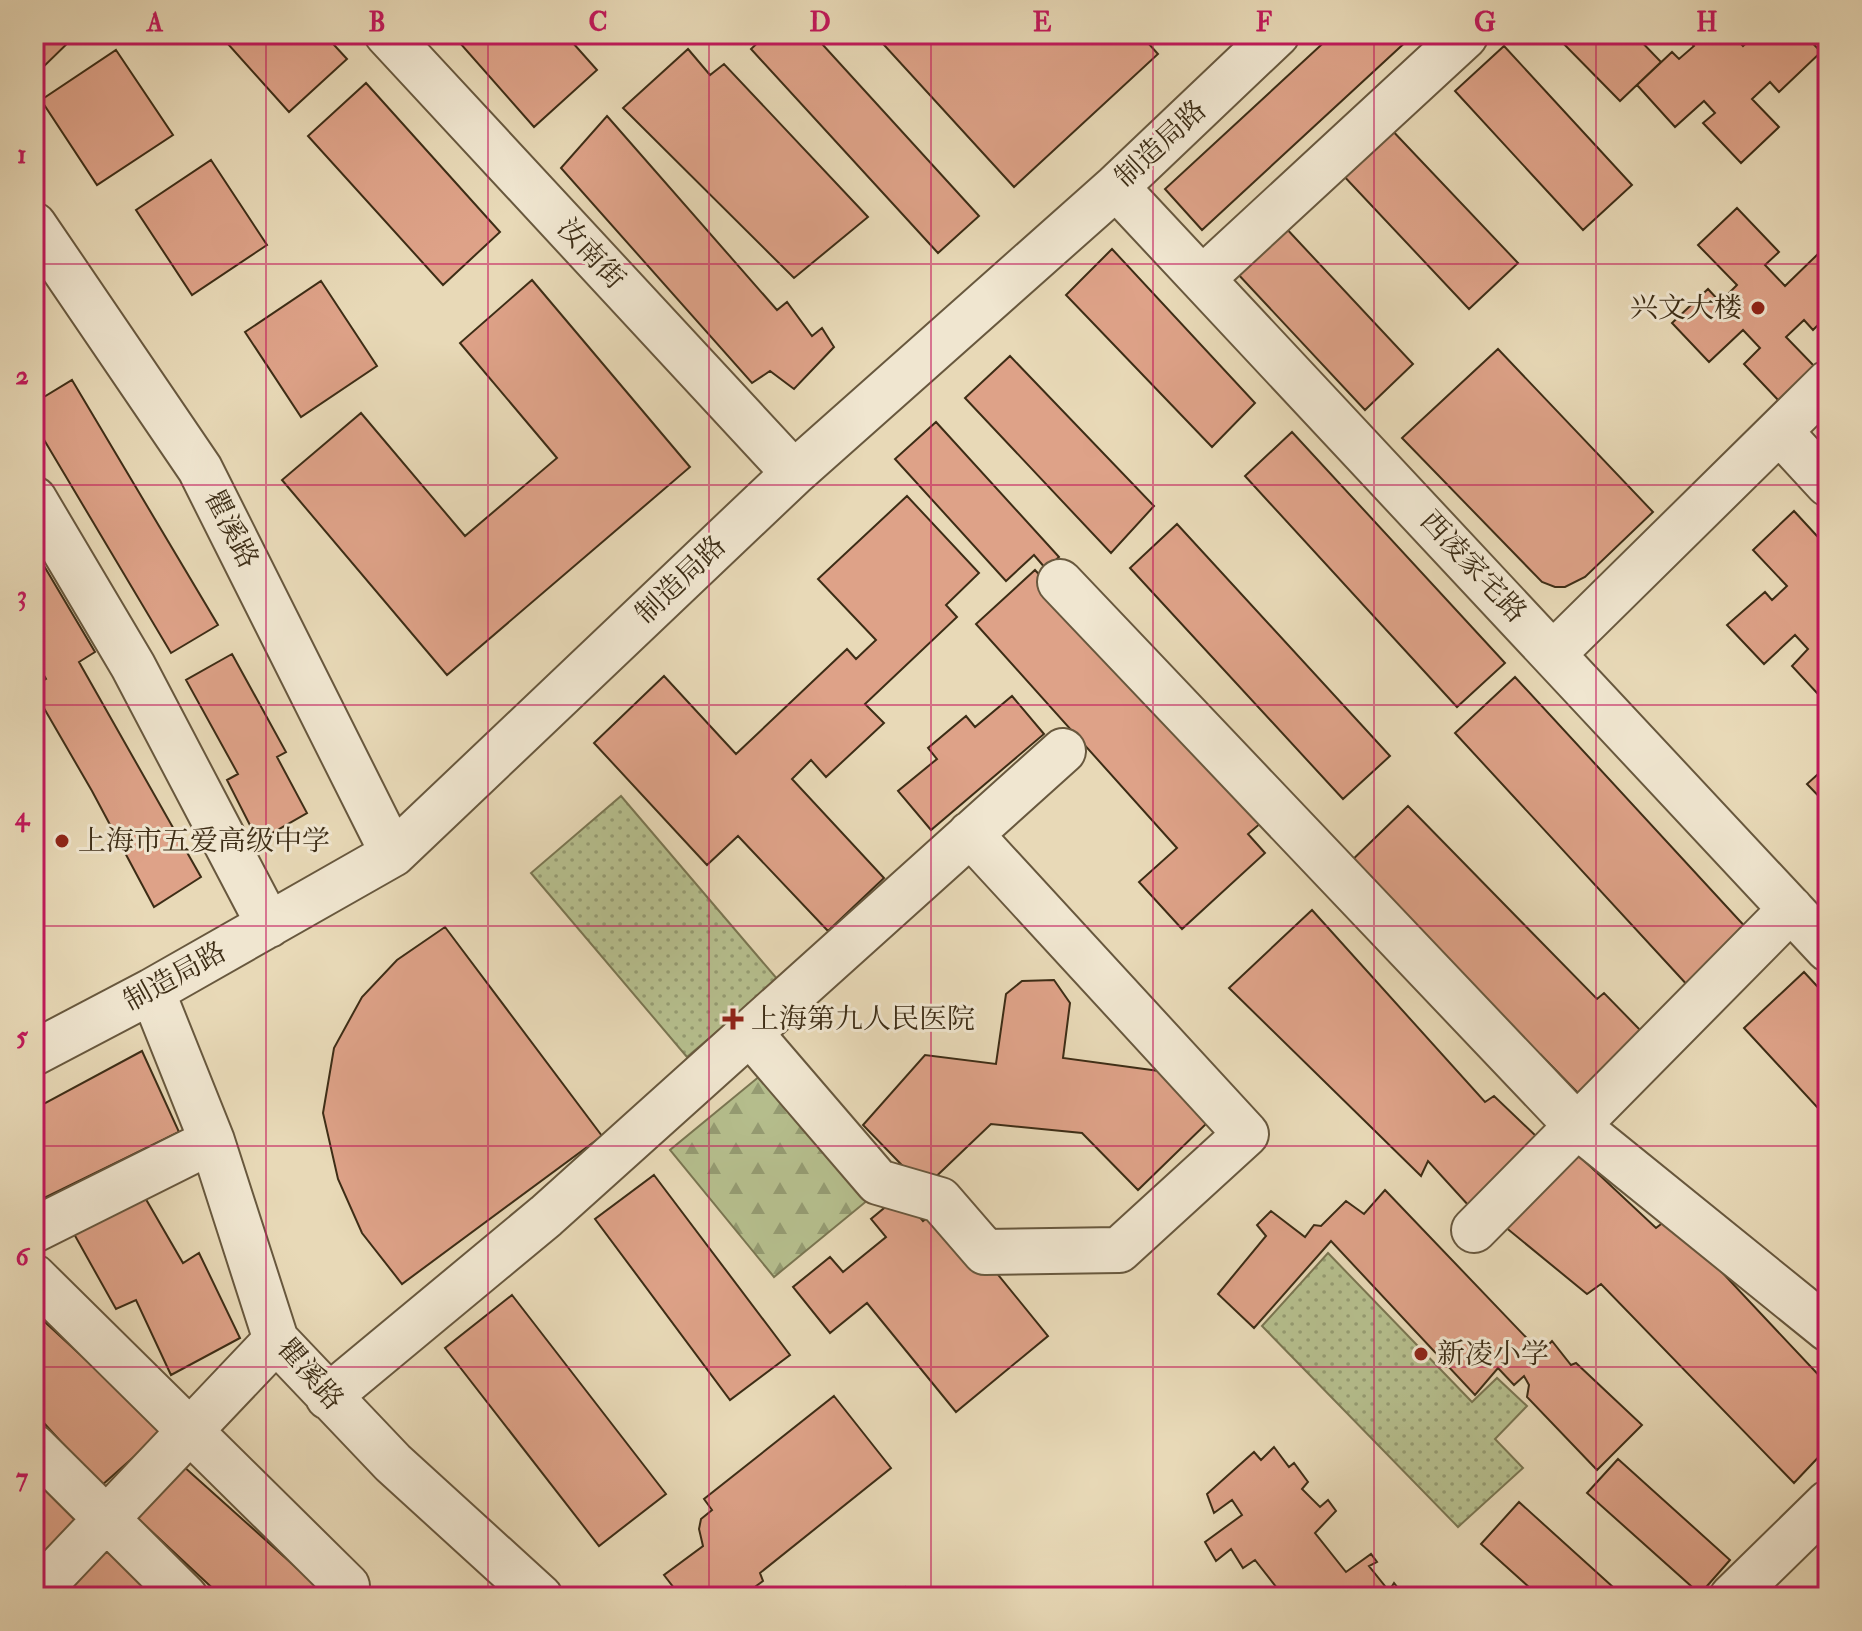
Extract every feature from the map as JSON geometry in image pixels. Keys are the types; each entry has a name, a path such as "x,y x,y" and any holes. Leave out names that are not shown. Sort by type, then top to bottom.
{"street":[{"name":"汝南街","path":"387,34 794,473"},
{"name":"制造局路","path":"34,1053 152,991 393,854 794,473 1116,187 1277,34"},
{"path":"1202,279 1465,36"},
{"name":"西凌家宅路","path":"1116,187 1828,949"},
{"name":"瞿溪路","path":"34,225 200,469 393,854"},
{"path":"1554,653 1828,383"},
{"path":"1780,432 1828,484"},
{"path":"34,499 133,666 269,925"},
{"path":"1060,582 1576,1125 1828,1329"},
{"path":"328,1397 546,1216 1063,751"},
{"path":"750,1033 878,1182 940,1200 985,1252 1119,1250 1246,1134 970,834"},
{"path":"1474,1230 1791,909"},
{"name":"瞿溪路","path":"152,991 212,1141 276,1340 393,1463 540,1597"},
{"path":"34,1230 212,1141"},
{"path":"34,1277 347,1586"},
{"path":"34,1595 276,1340"},
{"path":"34,1447 185,1597"},
{"path":"1732,1597 1828,1503"}],"green space":[{"path":"621,796 778,980 687,1057 531,873"},
{"path":"761,1075 874,1195 774,1277 670,1150"},
{"path":"1328,1253 1472,1402 1497,1378 1527,1406 1495,1439 1523,1468 1458,1527 1262,1326"}],"building":[{"path":"34,34 77,34 34,76"},
{"path":"219,34 324,34 347,59 289,112"},
{"path":"452,34 565,34 597,70 534,127"},
{"path":"767,34 813,34 979,216 938,253 751,49"},
{"path":"874,34 1140,34 1158,54 1014,187"},
{"path":"1333,34 1409,34 1411,37 1202,230 1165,189"},
{"path":"1554,34 1634,34 1661,62 1620,101"},
{"path":"1683,34 1732,34 1743,46 1756,34 1804,34 1821,52 1779,92 1770,82 1752,99 1779,127 1741,163 1703,123 1715,113 1704,101 1675,127 1637,85 1672,52 1679,59 1694,46"},
{"path":"1504,46 1632,185 1583,230 1455,91"},
{"path":"688,49 710,75 724,64 868,217 794,278 623,108"},
{"path":"116,50 173,135 97,185 41,100"},
{"path":"366,83 500,232 443,285 308,136"},
{"path":"607,116 777,310 787,302 812,336 822,328 834,347 794,389 770,371 752,383 561,168"},
{"path":"1388,126 1518,263 1469,309 1340,172"},
{"path":"211,160 267,245 192,295 136,210"},
{"name":"兴文大楼","path":"1737,208 1779,252 1765,265 1785,286 1819,253 1828,262 1828,315 1813,330 1804,320 1786,337 1816,368 1780,402 1744,364 1760,348 1743,330 1709,362 1672,323 1708,289 1720,302 1737,285 1698,245"},
{"path":"1284,226 1413,364 1365,410 1236,272"},
{"path":"1112,249 1255,403 1212,447 1066,295"},
{"path":"532,280 690,467 447,675 282,480 361,413 465,536 557,458 460,343"},
{"path":"321,281 377,366 301,417 245,332"},
{"path":"1498,349 1653,512 1585,577 1565,587 1542,582 1402,438"},
{"path":"1010,356 1154,506 1111,553 965,398"},
{"path":"72,380 218,625 171,653 34,423 34,403"},
{"path":"936,422 1059,557 1046,569 1034,555 1006,581 895,459"},
{"path":"1292,432 1505,663 1457,707 1245,476"},
{"path":"907,496 979,573 946,605 957,617 865,704 884,723 826,777 811,760 792,779 884,878 828,931 738,836 707,865 594,743 664,676 736,754 847,649 856,659 876,640 818,579"},
{"path":"1794,511 1828,548 1828,554 1820,563 1828,572 1828,705 1792,666 1808,649 1795,635 1764,664 1727,625 1765,592 1772,600 1787,586 1753,550"},
{"path":"1177,524 1390,756 1343,799 1130,568"},
{"path":"34,549 95,652 79,662 201,877 154,907 34,691 34,686 46,679 34,658"},
{"path":"1035,570 1262,822 1248,834 1265,853 1182,929 1139,882 1177,848 976,624"},
{"path":"232,654 286,752 277,757 307,813 258,841 227,780 238,774 186,680"},
{"path":"1515,677 1750,932 1690,988 1455,733"},
{"path":"1012,696 1044,734 931,830 898,791 937,759 928,748 966,716 975,727"},
{"path":"1828,765 1828,806 1807,784"},
{"path":"1408,806 1597,999 1604,993 1643,1033 1580,1095 1541,1055 1534,1062 1345,867"},
{"path":"1312,910 1485,1102 1494,1096 1537,1137 1469,1206 1428,1161 1421,1176 1229,988"},
{"path":"445,927 602,1136 402,1284 362,1233 338,1179 323,1113 334,1048 362,997 397,960"},
{"path":"1804,972 1828,998 1828,1119 1744,1028"},
{"path":"1054,980 1070,1003 1063,1058 1159,1071 1208,1122 1138,1190 1082,1133 991,1124 924,1188 863,1125 925,1055 996,1064 1006,994 1022,981"},
{"path":"142,1051 179,1132 34,1203 34,1109"},
{"path":"1577,1154 1656,1228 1670,1217 1828,1385 1828,1447 1794,1483 1601,1284 1587,1294 1504,1226"},
{"path":"654,1175 790,1355 730,1400 595,1219"},
{"path":"140,1189 183,1263 199,1253 240,1338 171,1375 136,1300 116,1309 69,1225"},
{"path":"1385,1190 1541,1353 1552,1341 1571,1365 1576,1363 1642,1425 1597,1470 1527,1397 1529,1385 1524,1376 1514,1385 1498,1368 1475,1395 1331,1241 1254,1328 1218,1294 1266,1236 1257,1225 1271,1211 1305,1237 1314,1225 1321,1226 1346,1201 1364,1214"},
{"path":"901,1194 923,1221 942,1206 1048,1336 956,1412 867,1303 830,1333 793,1287 830,1257 843,1272 886,1237 871,1219"},
{"path":"512,1295 666,1494 599,1546 445,1348"},
{"path":"34,1312 163,1431 101,1486 34,1412"},
{"path":"834,1396 891,1468 760,1573 763,1581 741,1597 681,1597 664,1575 703,1546 699,1529 701,1519 712,1510 704,1499"},
{"path":"1274,1447 1289,1467 1294,1463 1308,1482 1302,1489 1320,1507 1328,1500 1336,1511 1315,1533 1346,1572 1371,1554 1377,1562 1369,1566 1389,1591 1394,1583 1405,1597 1284,1597 1255,1560 1243,1568 1231,1549 1216,1561 1205,1542 1242,1515 1232,1500 1214,1513 1207,1494 1254,1452 1261,1460"},
{"path":"1618,1459 1730,1560 1700,1594 1587,1493"},
{"path":"182,1465 329,1597 222,1597 134,1515"},
{"path":"34,1479 77,1522 34,1566"},
{"path":"1519,1502 1624,1597 1540,1597 1481,1544"},
{"path":"104,1542 166,1597 62,1597"},
{"path":"905,1587 915,1597 887,1597"}],"place":[{"name":"兴文大楼","path":"1758,308"},
{"name":"上海市五爱高级中学","path":"62,841"},
{"name":"上海第九人民医院","path":"733,1019"},
{"name":"新凌小学","path":"1421,1354"}]}
